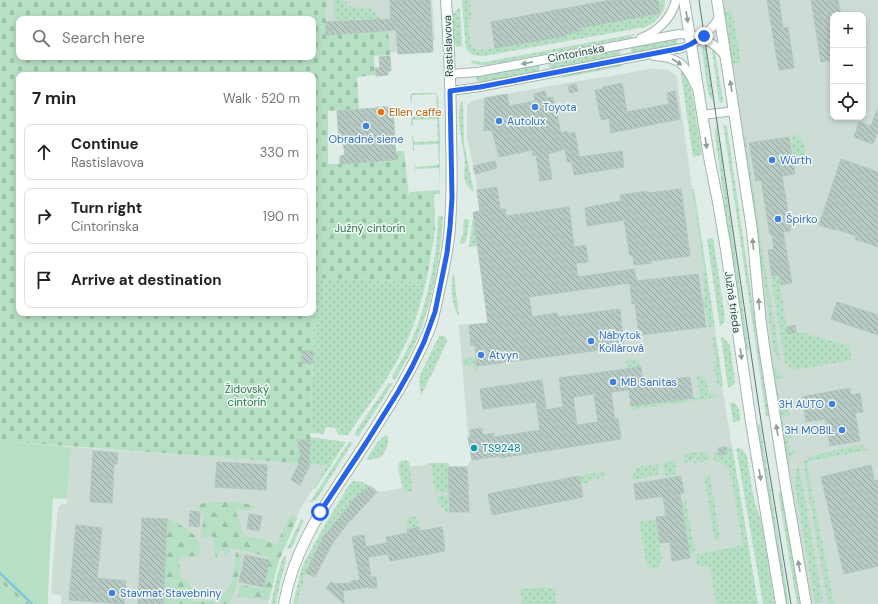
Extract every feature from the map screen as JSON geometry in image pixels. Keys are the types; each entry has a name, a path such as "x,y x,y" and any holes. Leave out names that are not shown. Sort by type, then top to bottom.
{"street":[{"name":"Rastislavova","path":"284,604 292,571 305,540 320,512 398,392 424,342 433,319 447,253 452,192 450,50 446,0"},
{"path":"626,44 644,37 655,30 671,14 676,0"},
{"name":"Južná trieda","path":"684,0 781,604"},
{"path":"717,0 752,230 764,346 806,604"},
{"path":"701,38 720,17"},
{"name":"Cintorínska","path":"450,74 478,72 679,34 691,39 701,38 716,46 727,61"},
{"name":"Cintorínska","path":"450,91 480,87 682,48 691,39"},
{"path":"643,56 667,57 678,62 685,68 698,91"},
{"path":"702,115 735,111"}],"shaded area":[{"path":"327,0 432,0 435,40 432,40 433,52 390,53 387,31 326,35"},
{"path":"462,0 665,0 665,8 655,21 645,27 483,56 473,55 466,49"},
{"path":"717,0 878,0 878,604 806,604"},
{"path":"648,69 667,70 676,76 677,80 704,273 706,273 715,329 716,337 714,338 758,604 297,604 306,573 324,536 357,496 370,486 380,492 402,488 398,468 433,464 448,467 467,467 471,460 459,325 504,321 487,312 473,213 480,211 475,174 467,138 467,105 474,100"},
{"path":"71,447 327,466 301,508 278,563 268,604 61,604 61,595 51,594 53,562 58,507 62,504 67,504"}],"green space":[{"path":"0,0 327,0 326,35 388,31 390,55 374,56 375,75 357,77 359,109 328,111 328,164 396,161 396,151 404,151 409,195 434,194 434,238 426,282 316,278 316,72 16,72 16,316 315,316 309,464 0,441"},
{"path":"334,0 342,0 347,2 346,5 353,7 372,9 380,19 339,21 335,19 334,16"},
{"path":"462,0 470,0 471,20 468,20 471,47 481,50 566,36 565,30 573,32 580,31 579,28 658,0 665,0 663,9 659,16 653,23 645,27 483,56 473,55 466,49"},
{"path":"460,7 462,46 456,47 452,17"},
{"path":"732,10 741,63 733,64 724,12"},
{"path":"635,34 630,38 487,65 471,63 472,60 485,62"},
{"path":"676,38 678,45 632,54 630,46"},
{"path":"703,47 706,49 713,101 708,92 702,50"},
{"path":"618,49 620,50 620,54 618,56 551,68 548,64 550,62"},
{"path":"713,49 723,100 722,103 719,101"},
{"path":"538,64 540,68 538,71 481,82 476,80 477,76"},
{"path":"620,64 623,66 562,78 563,75"},
{"path":"682,70 687,77 692,93 702,155 693,157 681,74"},
{"path":"413,93 436,93 438,97 440,133 440,190 439,168 415,169 415,176 414,160 415,167 439,165 438,144 414,145 413,151 412,136 413,135 414,142 438,142 437,119 413,120 413,127 411,125 412,111 413,117 437,116 436,94 412,95 411,102 410,95"},
{"path":"461,102 463,102 464,143 474,192 467,185 464,178 465,164 459,117"},
{"path":"723,123 727,127 769,416 766,416"},
{"path":"717,125 749,350 746,351 715,136 715,129"},
{"path":"745,132 781,363 774,351 743,133"},
{"path":"794,134 801,139 805,149 804,158 801,161 796,162 792,145"},
{"path":"692,189 694,189 715,327 708,327 706,310 704,310 701,299 705,298 702,273 704,273"},
{"path":"440,190 440,194 410,195 410,192"},
{"path":"438,216 443,216 442,231 438,263 428,310 410,354 395,380 392,376 406,352 424,304 435,254"},
{"path":"464,219 468,219 469,222 466,241 462,244 460,243 463,234"},
{"path":"472,220 474,220 477,246 469,247 472,224"},
{"path":"713,238 725,317 724,322 720,327 707,239"},
{"path":"454,275 459,316 452,296"},
{"path":"778,275 788,333 801,332 849,346 852,360 796,370 785,364 771,277"},
{"path":"316,278 426,282 414,325 403,349 384,382 348,435 339,435 335,428 326,427 324,434 310,433 315,316 316,316"},
{"path":"439,336 444,336 447,341 421,395 419,381 420,375"},
{"path":"716,337 723,386 717,385 713,363 716,362 712,338"},
{"path":"721,337 725,339 730,346 735,381 734,384 728,388"},
{"path":"476,357 478,369 474,370 473,365 463,366 462,359"},
{"path":"626,359 639,360 641,367 627,369"},
{"path":"772,367 774,367 783,376 783,378 776,379 781,410 789,409 790,416 780,418"},
{"path":"699,375 703,377 709,391 712,394 716,396 723,396 632,410 631,406 700,397 697,379"},
{"path":"389,383 393,383 358,437 355,434 356,431"},
{"path":"733,402 740,413 740,421 733,422 730,403"},
{"path":"784,421 786,432 792,431 793,437 788,438 790,451 796,450 792,457 789,458 790,464 788,467 781,422"},
{"path":"760,424 789,604 786,604 757,425"},
{"path":"385,435 388,436 388,440 382,456 380,458 366,460 377,443"},
{"path":"310,437 346,442 315,489 313,488 327,466 309,464"},
{"path":"0,441 71,447 67,499 53,498 48,604 43,604 6,570 0,568"},
{"path":"349,442 353,442 316,500 310,502"},
{"path":"861,445 868,450 814,460 808,462 807,465 834,604 828,604 803,462 822,453"},
{"path":"732,446 758,604 716,604 710,567 697,565 695,555 743,545 729,471 721,462 714,461 713,452 718,451 719,455 727,454 726,447"},
{"path":"736,447 743,450 747,456 752,490 761,520 775,604 763,604"},
{"path":"701,451 692,461 684,463 683,456 685,454"},
{"path":"708,451 710,460 694,463 702,452"},
{"path":"406,460 409,462 413,491 404,492 398,464 401,461"},
{"path":"675,461 677,474 666,476 662,463"},
{"path":"428,463 449,463 449,492 435,492 431,465"},
{"path":"658,464 658,475 632,480 632,477 638,467"},
{"path":"799,465 823,602 815,603 795,484 795,476"},
{"path":"606,471 605,477 590,480 581,484 579,476"},
{"path":"704,475 710,475 720,537 718,541 715,540 714,537"},
{"path":"354,481 362,482 370,486 357,496 324,536 306,573 297,604 293,604 301,570 307,557 347,488"},
{"path":"781,491 800,604 797,604 778,492"},
{"path":"450,495 450,512 446,512 437,500 436,496"},
{"path":"686,501 695,553 690,554 681,502"},
{"path":"207,502 238,502 256,506 251,510 235,510 244,536 266,540 277,546 283,529 292,514 297,518 278,563 269,600 238,597 240,585 263,589 269,557 232,548 226,556 221,549 216,560 213,536 201,538 204,515 198,508 201,504"},
{"path":"409,517 416,517 419,527 407,530 407,521"},
{"path":"167,519 190,532 199,544 199,557 192,556 179,558 180,576 193,588 198,589 190,591 183,586 191,601 215,601 216,604 163,604"},
{"path":"301,519 304,520 292,547 287,549"},
{"path":"656,519 662,560 661,564 657,568 652,569 646,562 639,522"},
{"path":"236,552 243,553 236,587 230,604 221,604 219,601 231,584"},
{"path":"284,556 286,557 286,561 276,604 271,604 277,576"},
{"path":"0,568 6,570 43,604 25,604 0,582"},
{"path":"0,582 25,604 0,604"},
{"path":"545,587 555,589 556,604 522,604 520,589"}],"building":[{"path":"390,0 430,0 433,52 398,54 396,30 326,35 326,22 391,19"},
{"path":"611,0 658,0 660,13 579,28 580,31 566,34 566,36 495,48 491,22"},
{"path":"767,0 779,0 783,28 788,27 794,68 779,70"},
{"path":"811,0 838,0 840,12 830,12 830,60 821,62"},
{"path":"390,56 391,71 388,71 388,75 376,76 375,68 380,68 379,57"},
{"path":"622,83 627,112 669,104 667,93 675,91 680,119 611,133 609,118 601,120 595,90"},
{"path":"576,84 578,91 570,93 568,86"},
{"path":"545,91 547,98 553,97 561,133 568,131 568,134 575,132 579,157 622,151 624,167 574,175 572,162 567,162 565,149 548,154 552,179 540,181 536,155 533,156 532,150 499,157 492,130 484,131 485,98 507,94 509,106 535,101 534,94"},
{"name":"Obradné siene","path":"390,107 391,111 393,110 396,160 340,164 340,156 345,155 343,141 339,141 337,111"},
{"path":"877,110 878,131 873,144 854,137 859,122 871,126"},
{"path":"789,137 795,174 782,176 791,231 783,232 792,283 781,285 779,275 772,276 768,250 774,249 772,234 770,235 761,180 756,181 749,143"},
{"path":"841,159 878,172 878,247 855,239 856,236 819,225"},
{"path":"495,161 497,168 475,174 473,166"},
{"path":"497,187 500,209 505,209 506,216 569,207 574,247 586,245 588,262 576,263 578,277 634,269 637,281 698,274 706,327 639,335 635,303 632,304 630,283 529,297 532,317 557,313 558,317 620,309 624,347 477,366 475,345 471,346 469,325 488,323 473,213 480,211 477,190"},
{"path":"681,189 690,256 651,261 651,263 634,265 633,255 630,256 624,220 587,226 585,208 621,201 620,195 647,191 647,193"},
{"path":"837,302 878,315 878,335 831,319"},
{"path":"795,325 796,332 788,334 787,327"},
{"path":"302,351 313,351 312,364 302,363"},
{"path":"641,367 643,383 690,377 693,398 631,406 629,390 611,392 615,419 618,419 621,439 500,458 500,456 472,460 468,437 471,437 470,430 482,428 483,435 494,433 494,437 540,430 536,402 483,409 480,389 542,380 546,410 563,407 559,378","holes":["594,394 598,422 577,425 573,397"]},
{"name":"3H AUTO","path":"850,388 851,395 860,393 863,412 855,413 860,441 830,446 825,419 806,422 802,397"},
{"path":"298,440 310,440 309,467 300,485 291,480 300,461 300,448 298,448"},
{"path":"726,447 727,454 719,455 718,448"},
{"path":"93,451 118,453 117,464 114,464 112,503 90,502"},
{"path":"217,462 267,465 266,490 215,487"},
{"path":"871,465 874,481 878,480 878,566 844,574 821,477"},
{"path":"448,467 467,467 469,512 450,512"},
{"path":"579,476 583,497 492,515 488,494"},
{"path":"681,476 684,493 680,494 690,558 672,561 670,542 660,543 656,517 666,516 663,496 636,500 634,484"},
{"path":"370,486 377,492 350,520 332,544 315,577 306,573 324,536 357,496"},
{"path":"190,511 200,512 199,527 189,526"},
{"path":"249,514 262,516 259,531 247,529"},
{"path":"142,518 167,519 163,604 138,604"},
{"path":"76,525 102,528 97,578 126,581 124,604 69,600"},
{"path":"419,527 420,531 442,527 445,551 390,561 388,554 368,557 371,577 376,577 377,588 368,587 343,591 344,604 326,588 331,582 334,584 351,583 351,581 360,580 352,537 364,535 366,547 387,543 386,537 408,533 407,530"},
{"path":"245,555 269,560 264,587 239,582"}],"waterway":[{"path":"0,573 32,604"}],"tram line":[{"path":"699,0 761,421 791,604"}],"place":[{"name":"Toyota","path":"535,107"},
{"name":"Ellen caffe","path":"381,112"},
{"name":"Autolux","path":"499,121"},
{"name":"Obradné siene","path":"366,126"},
{"name":"Würth","path":"772,160"},
{"name":"Špirko","path":"778,219"},
{"name":"Nábytok Kollárová","path":"591,341"},
{"name":"Atvyn","path":"481,355"},
{"name":"MB Sanitas","path":"613,382"},
{"name":"3H AUTO","path":"832,404"},
{"name":"3H MOBIL","path":"842,430"},
{"name":"TS9248","path":"474,448"},
{"name":"Stavmat Stavebniny","path":"112,593"}],"route":[{"path":"320,512 398,392 424,342 435,312 447,253 452,198 450,91 480,87 682,48 704,36"}],"park label":[{"name":"Južný cintorín","path":"370,228"},
{"name":"Židovský cintorín","path":"247,395"}]}
